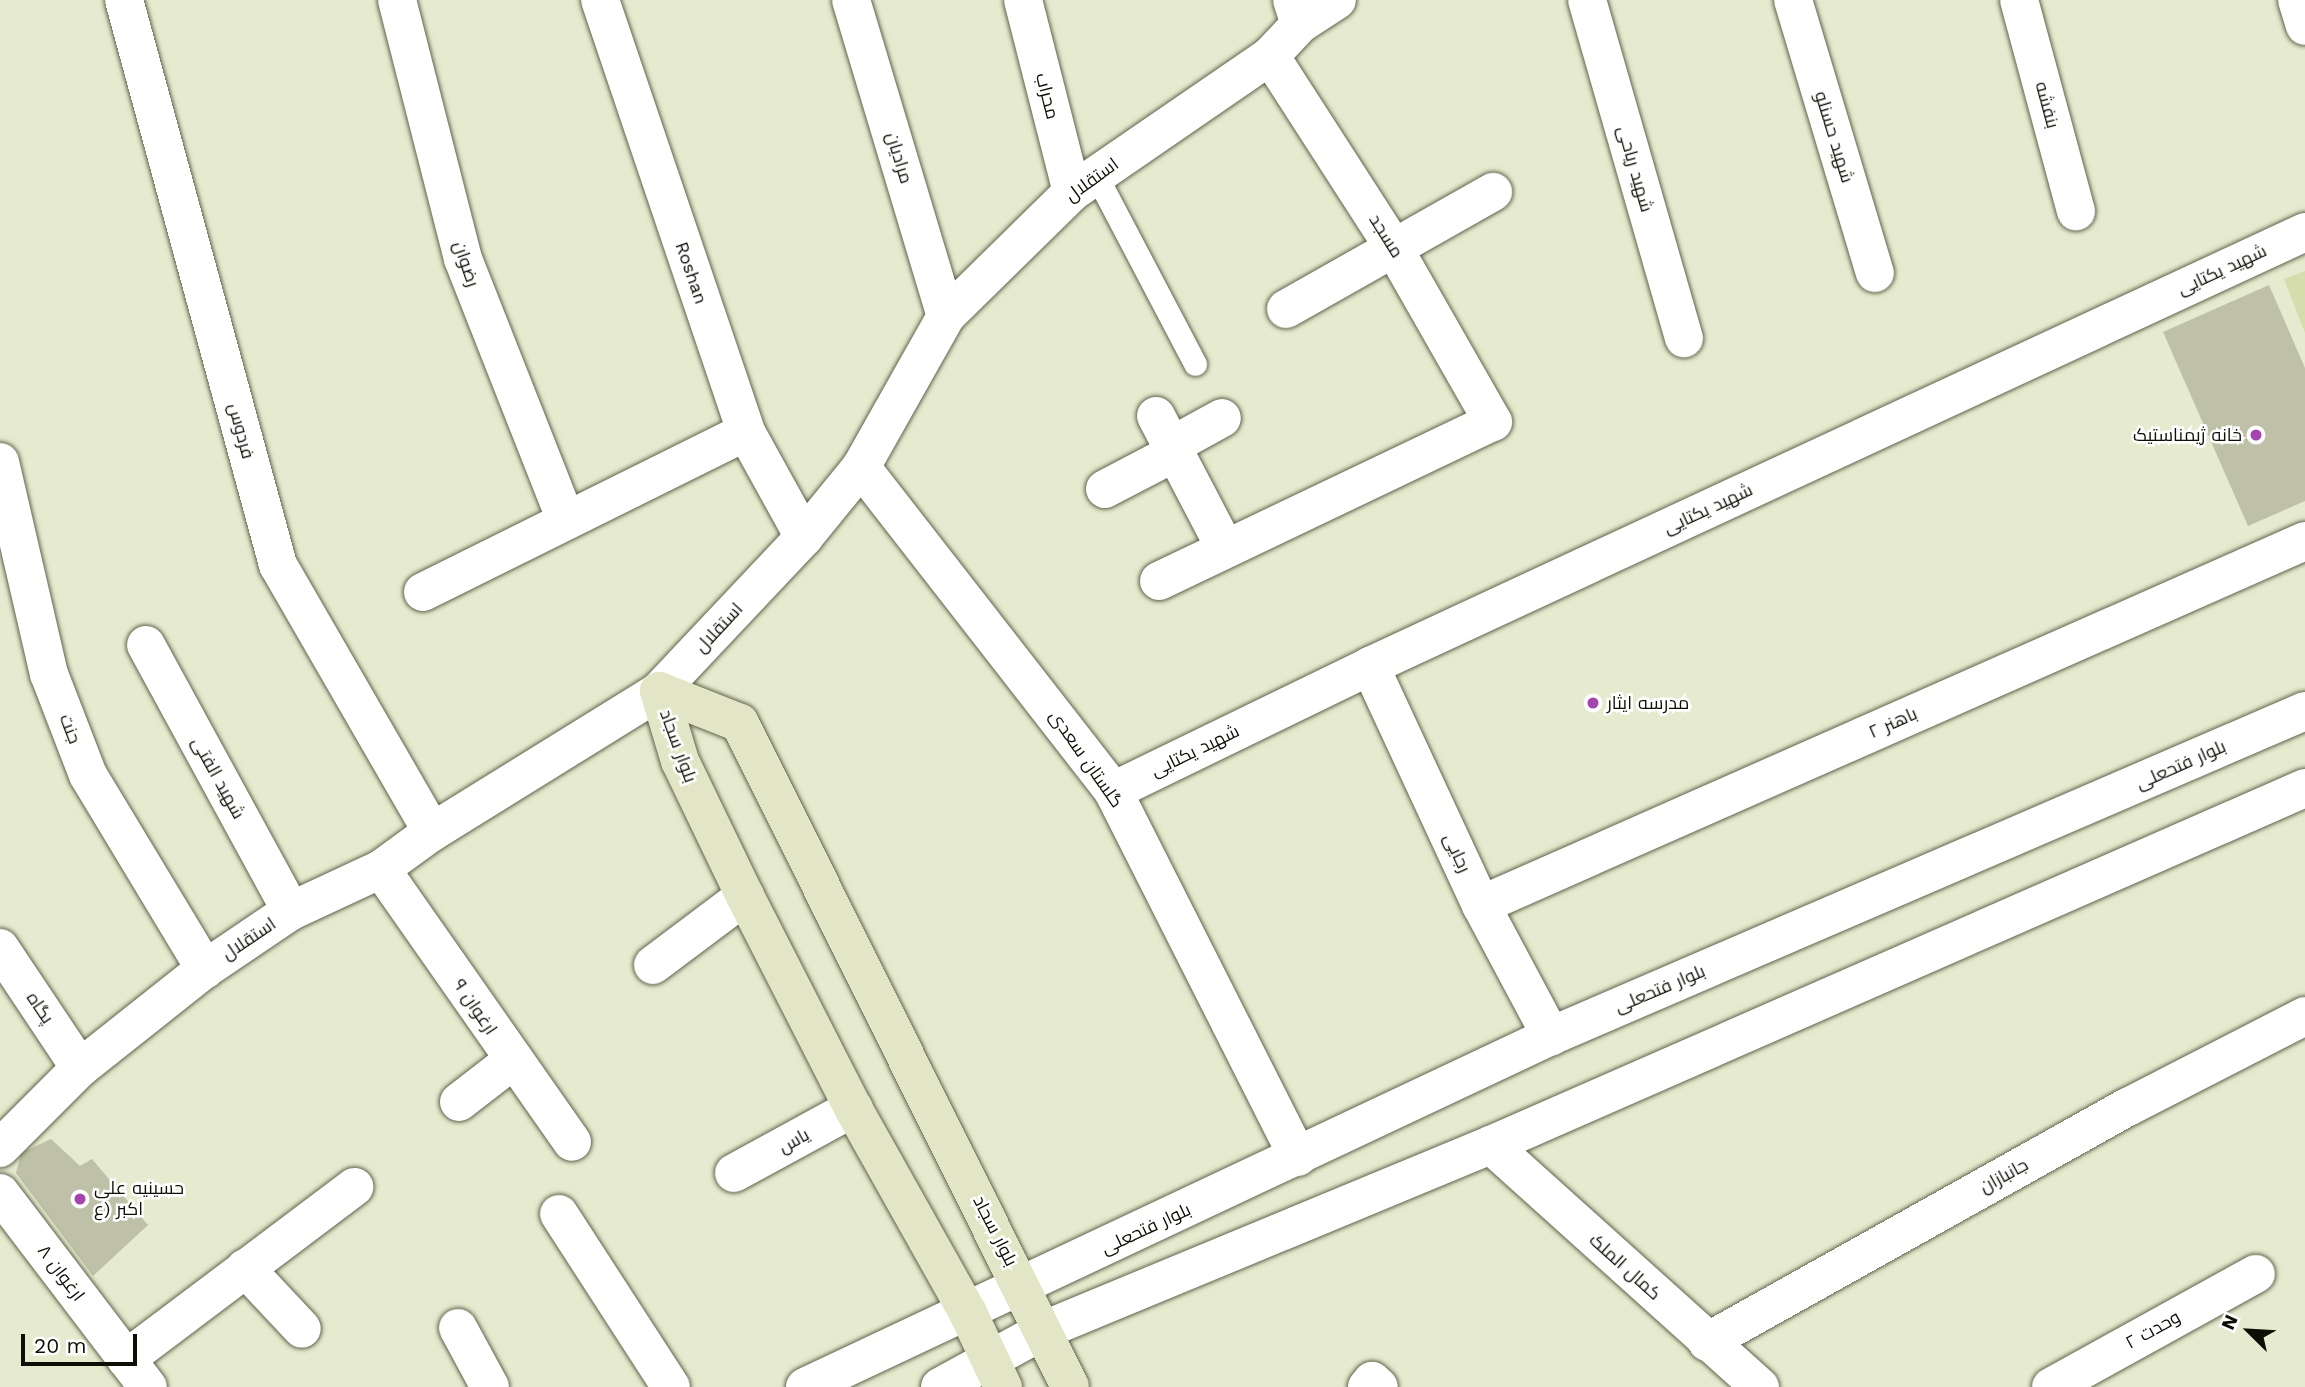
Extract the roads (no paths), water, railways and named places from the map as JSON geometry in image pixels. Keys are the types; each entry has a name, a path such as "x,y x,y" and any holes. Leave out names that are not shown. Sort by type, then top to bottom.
{"main road":[{"name":"بلوار سجاد","path":"659,691 680,761 745,896 853,1108 968,1313 997,1374"},
{"name":"بلوار سجاد","path":"659,691 740,723 1024,1286 1070,1387"}],"street":[{"name":"فردوس","path":"124,0 278,565 432,832"},
{"name":"رضوان","path":"397,0 463,260 565,518"},
{"name":"Roshan","path":"600,0 746,432 804,537"},
{"name":"مرادیان","path":"851,0 946,316"},
{"name":"محراب","path":"1023,0 1085,184"},
{"name":"استقلال","path":"0,1148 80,1068 205,969 291,911 381,869 432,832 659,691 804,537 861,467 946,316 1085,184 1270,56 1296,12 1337,0"},
{"name":"شهید ریاحی","path":"1587,0 1684,338"},
{"name":"شهید حسنلو","path":"1793,0 1875,273"},
{"name":"بنفشه","path":"2019,0 2076,211"},
{"path":"2297,0 2305,26"},
{"name":"مسجد","path":"1224,547 1493,422 1392,245 1270,56"},
{"path":"1286,309 1392,245 1493,192"},
{"name":"شهید یکتایی","path":"1113,791 1370,666 2305,232"},
{"path":"1105,489 1167,438 1222,418"},
{"path":"423,592 565,518 746,432"},
{"path":"1159,581 1224,547 1167,438"},
{"name":"جنت","path":"0,462 49,674 88,775 205,969"},
{"name":"گلستان سعدی","path":"861,467 1113,791 1298,1157"},
{"name":"باهنر ۲","path":"1481,905 2305,541"},
{"name":"شهید الفتی","path":"146,645 291,911"},
{"name":"رجایی","path":"1370,666 1481,905 1551,1036"},
{"name":"بلوار فتحعلی","path":"968,1313 1551,1036 2305,710"},
{"path":"940,1387 997,1374 1044,1330 1491,1145 2305,788"},
{"name":"ارغوان ۹","path":"381,869 512,1061 572,1142"},
{"path":"653,965 745,896"},
{"name":"پگاه","path":"0,948 80,1068"},
{"name":"جانبازان","path":"1707,1342 2129,1107 2305,1016"},
{"path":"459,1102 512,1061"},
{"name":"یاس","path":"734,1173 853,1108"},
{"name":"کمال الملک","path":"1491,1145 1760,1387"},
{"path":"137,1373 246,1268 354,1187"},
{"name":"ارغوان ۸","path":"0,1193 137,1373"},
{"path":"559,1214 671,1387"},
{"path":"246,1268 302,1329"},
{"name":"وحدت ۲","path":"2051,1387 2256,1274"},
{"path":"805,1387 968,1313"},
{"path":"458,1328 489,1387"},
{"path":"1367,1387 1372,1381 1379,1387"}],"lane":[{"path":"1085,184 1195,364"}],"place":[{"name":"خانه ژیمناستیک","path":"2256,435"},
{"name":"مدرسه ایثار","path":"1593,703"},
{"name":"حسینیه علی اکبر (ع","path":"80,1199"}]}
